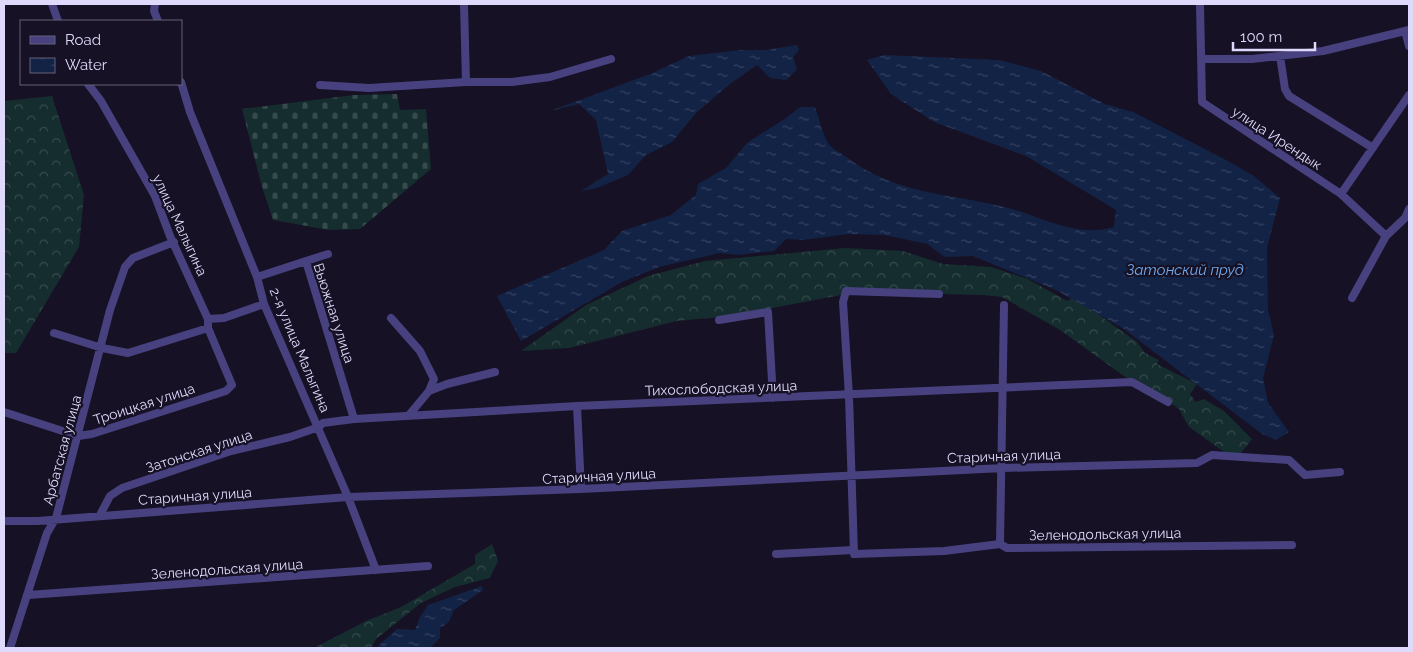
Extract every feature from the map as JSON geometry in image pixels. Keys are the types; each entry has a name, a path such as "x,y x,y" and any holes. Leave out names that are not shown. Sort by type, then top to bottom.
{"street":[{"path":"52,4 58,20"},
{"path":"155,4 154,11 158,20"},
{"path":"464,4 466,82"},
{"name":"улица Ирендык","path":"1200,4 1202,102 1341,194 1386,236"},
{"path":"1200,59 1252,59 1324,51 1407,30 1409,46"},
{"path":"1280,56 1285,89 1290,96 1373,148"},
{"path":"320,85 369,88 466,82 512,82 550,77 611,59"},
{"name":"улица Малыгина","path":"89,85 101,101 155,196 208,319 208,328 232,385"},
{"name":"2-я улица Малыгина","path":"182,85 190,112 257,277 264,304 319,427 376,570"},
{"path":"1341,194 1409,95"},
{"path":"1352,298 1386,236 1405,218 1409,209"},
{"name":"Арбатская улица","path":"10,648 47,533 56,518 102,348 110,310 125,268 133,258 174,242"},
{"path":"306,261 328,254"},
{"name":"Вьюжная улица","path":"257,277 306,261 354,419"},
{"path":"776,554 854,552 850,396 843,302 846,291 939,294"},
{"path":"208,319 224,318 264,304"},
{"path":"1004,305 1004,546"},
{"path":"719,320 768,312 773,398"},
{"path":"391,318 420,351 434,379 429,391 408,415"},
{"path":"54,332 102,348 128,353 208,328"},
{"path":"429,391 447,384 495,372"},
{"name":"Тихослободская улица","path":"319,427 323,423 408,415 577,406 1127,384 1132,382 1168,402"},
{"name":"Троицкая улица","path":"4,412 78,436 92,434 226,391 232,385"},
{"path":"577,406 581,490"},
{"name":"Затонская улица","path":"100,516 110,496 122,488 231,451 319,427"},
{"name":"Старичная улица","path":"4,521 100,516 348,497 581,490 1003,468 1196,463 1212,455 1289,460 1305,475 1340,472"},
{"name":"Зеленодольская улица","path":"854,552 944,551 1004,546 1292,545"},
{"name":"Зеленодольская улица","path":"28,595 428,566"}],"green space":[{"path":"397,94 400,110 426,109 431,169 360,229 329,230 273,220 262,187 242,109 354,95"},
{"path":"52,96 84,195 79,247 16,353 4,353 4,101"},
{"path":"845,248 903,251 943,264 991,267 1028,279 1067,301 1074,297 1137,342 1145,353 1159,360 1157,364 1197,384 1190,394 1196,402 1204,399 1224,411 1252,439 1241,453 1230,456 1189,427 1179,409 1146,386 1135,384 1060,330 1002,297 857,292 730,316 677,321 569,348 521,351 586,305 648,276 705,261"},
{"path":"492,544 498,561 490,578 455,587 421,603 376,639 371,648 314,648 366,621 401,607 475,564 475,555"}],"water":[{"path":"797,45 799,50 793,57 797,69 786,80 770,78 757,65 730,84 696,113 672,142 646,155 628,175 597,188 581,191 608,174 596,120 579,104 550,111 650,74 689,56 741,50 765,50"},
{"name":"Затонский пруд","path":"884,55 999,60 1041,71 1105,104 1133,112 1228,161 1254,176 1280,198 1267,248 1268,310 1274,335 1263,378 1268,403 1289,432 1276,440 1262,434 1124,329 1056,290 973,256 945,257 927,244 885,235 848,234 803,240 786,239 774,251 738,255 720,253 659,267 622,282 521,341 497,296 604,250 622,231 671,215 696,195 698,184 726,168 747,143 800,107 815,107 824,135 832,147 867,171 903,186 1000,206 1070,228 1099,230 1114,227 1116,210 1026,156 934,122 891,94 867,60"},
{"path":"482,586 483,590 454,610 449,622 440,628 440,638 430,648 376,648 397,629 415,630 420,617 428,605"}]}
